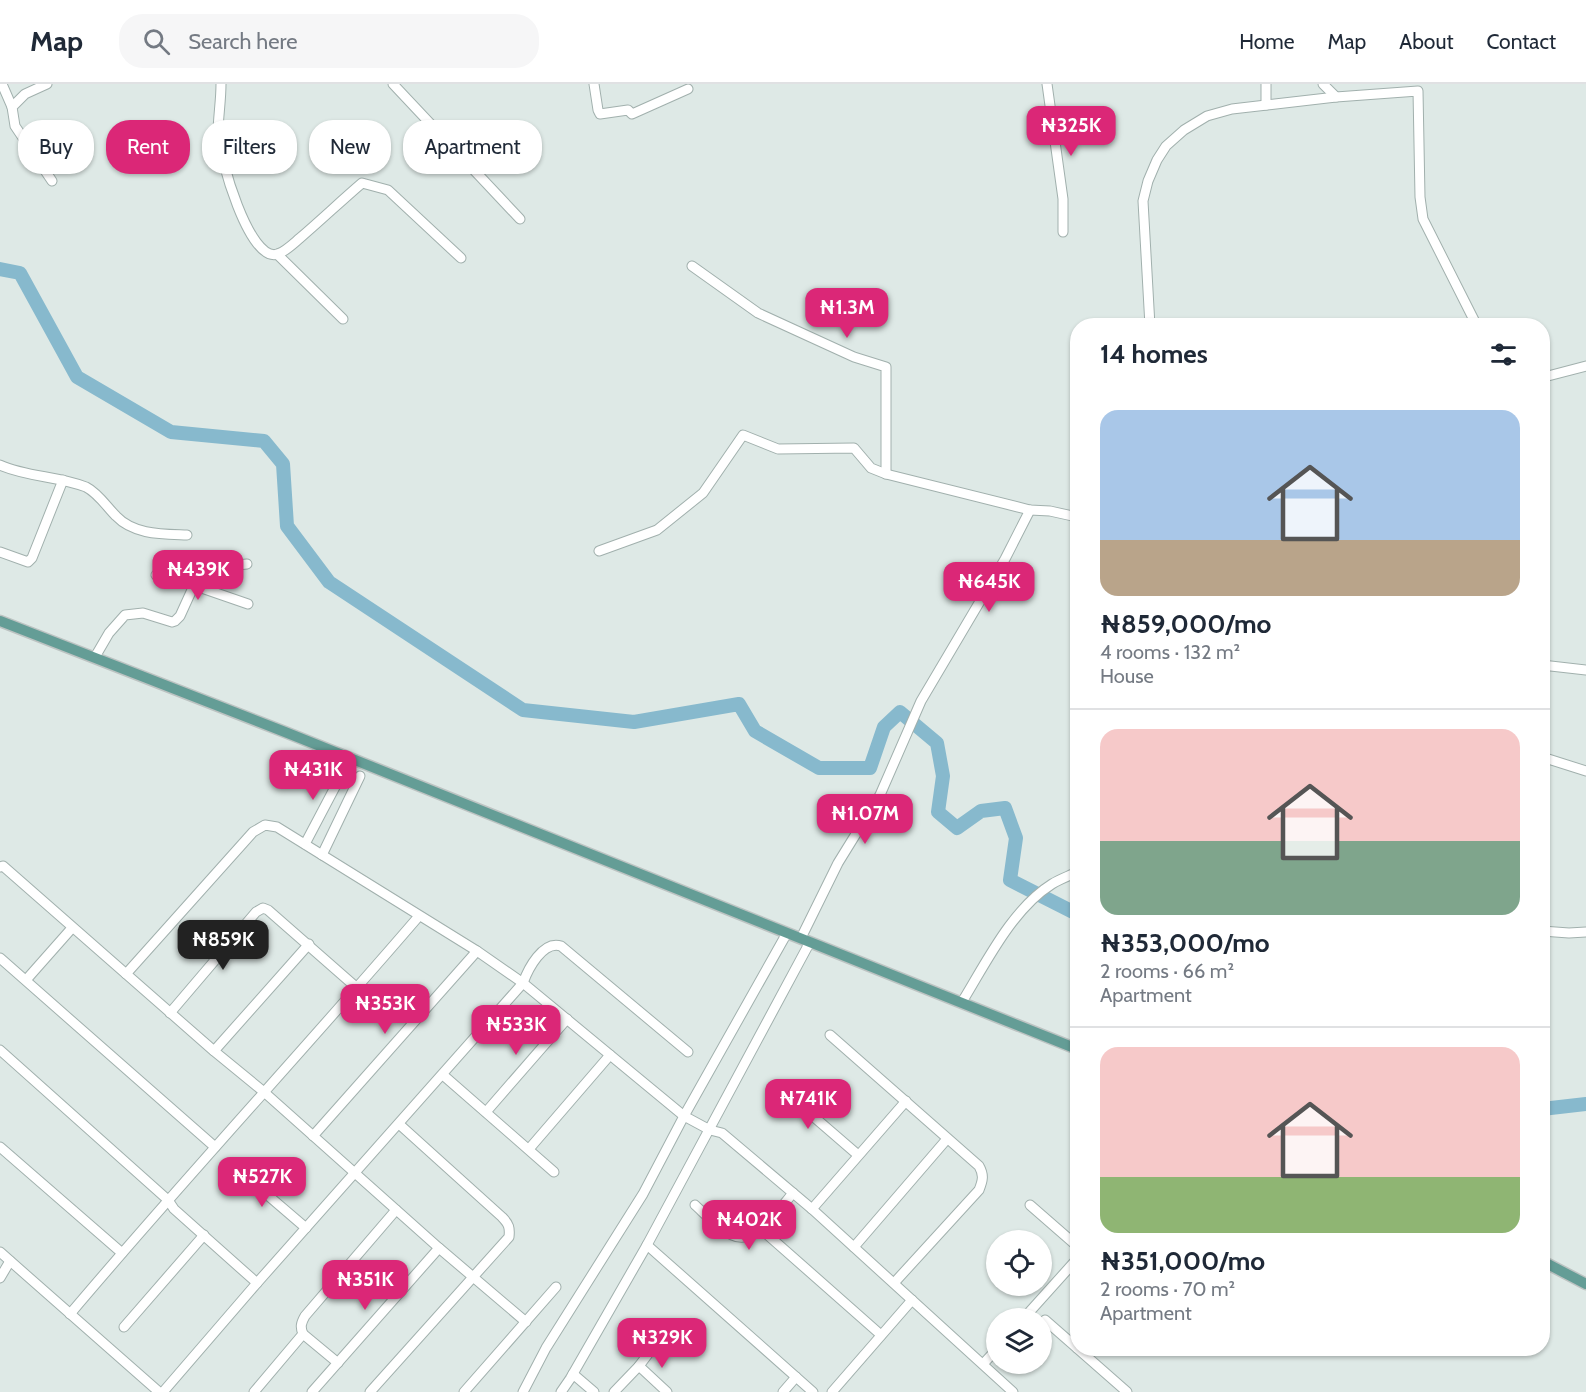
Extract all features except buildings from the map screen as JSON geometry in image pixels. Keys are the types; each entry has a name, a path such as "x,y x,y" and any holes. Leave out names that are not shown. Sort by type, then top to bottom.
{"main road":[{"path":"0,621 1070,1046"},
{"path":"1550,1265 1586,1284"}],"street":[{"path":"2,84 12,107 15,126 52,181"},
{"path":"12,107 25,94 47,84"},
{"path":"221,84 218,135 227,178 240,214 258,244 268,254 277,254 307,232 362,183 388,190 461,258"},
{"path":"393,84 520,219"},
{"path":"594,84 600,114 628,110 632,114 688,90"},
{"path":"1047,84 1063,198 1063,232"},
{"path":"1266,84 1266,105"},
{"path":"1323,84 1336,98"},
{"path":"1150,318 1143,201 1157,160 1166,146 1184,130 1206,116 1232,109 1418,91 1420,197 1423,219 1473,318"},
{"path":"277,254 343,319"},
{"path":"692,266 758,313 854,357 886,367 886,474"},
{"path":"1550,375 1586,366"},
{"path":"599,551 657,530 703,493 742,435 778,449 854,448 871,468 886,474 1030,510 1070,515"},
{"path":"0,465 10,470 63,480 88,488 118,519 138,529 158,534 187,535"},
{"path":"0,552 28,562 32,558 63,480"},
{"path":"561,1392 647,1245 710,1130 806,940 838,863 880,795 921,701 1005,559 1030,510"},
{"path":"95,657 109,633 125,615 143,613 176,621 201,570 248,564"},
{"path":"156,575 248,604"},
{"path":"1550,666 1586,670"},
{"path":"1550,760 1586,771"},
{"path":"305,844 344,770"},
{"path":"322,855 360,776"},
{"path":"126,974 253,832 265,825 277,827 477,951 523,983 684,1116 710,1130 722,1133 812,1209 1013,1392"},
{"path":"0,867 3,866 264,1092 525,1322"},
{"path":"963,1002 1004,935 1031,901 1052,884 1070,875"},
{"path":"170,1012 259,909 268,910 357,988"},
{"path":"70,1314 419,916"},
{"path":"26,980 72,928"},
{"path":"1550,932 1586,932"},
{"path":"523,1392 546,1348 643,1194 787,933"},
{"path":"214,1051 309,944"},
{"path":"0,1252 161,1392 523,983 528,970 549,945 561,946 688,1052"},
{"path":"313,1136 477,951"},
{"path":"0,957 215,1147"},
{"path":"486,1112 567,1019"},
{"path":"830,1035 979,1166 983,1174 983,1182 979,1190 894,1283"},
{"path":"0,1050 168,1200 174,1209 257,1284"},
{"path":"529,1149 610,1055"},
{"path":"443,1075 554,1172"},
{"path":"777,1084 858,1155"},
{"path":"812,1209 906,1101"},
{"path":"369,1392 509,1237 508,1224 399,1124"},
{"path":"854,1247 947,1139"},
{"path":"0,1147 122,1253"},
{"path":"236,1168 306,1228"},
{"path":"695,1205 730,1234 743,1238 761,1229 793,1193"},
{"path":"1030,1205 1070,1240"},
{"path":"338,1363 303,1334 301,1323 396,1210"},
{"path":"761,1229 881,1335"},
{"path":"124,1327 204,1234"},
{"path":"647,1245 813,1392"},
{"path":"312,1392 439,1248"},
{"path":"0,1278 10,1261"},
{"path":"1033,1308 1070,1267"},
{"path":"464,1392 556,1287"},
{"path":"832,1392 912,1300"},
{"path":"1052,1326 1070,1342"},
{"path":"614,1392 648,1354 647,1349 624,1330"},
{"path":"254,1392 303,1334"},
{"path":"1086,1356 1126,1392"},
{"path":"983,1364 986,1361"},
{"path":"639,1366 668,1392"},
{"path":"573,1374 594,1392"},
{"path":"783,1392 796,1377"}],"waterway":[{"path":"0,269 20,273 77,377 171,432 264,441 283,464 287,526 329,582 523,710 634,722 739,704 755,731 819,768 870,768 884,727 900,712 937,743 943,776 938,812 957,828 981,811 1005,808 1016,838 1010,880 1070,910"},
{"path":"1550,1108 1586,1104"}]}
